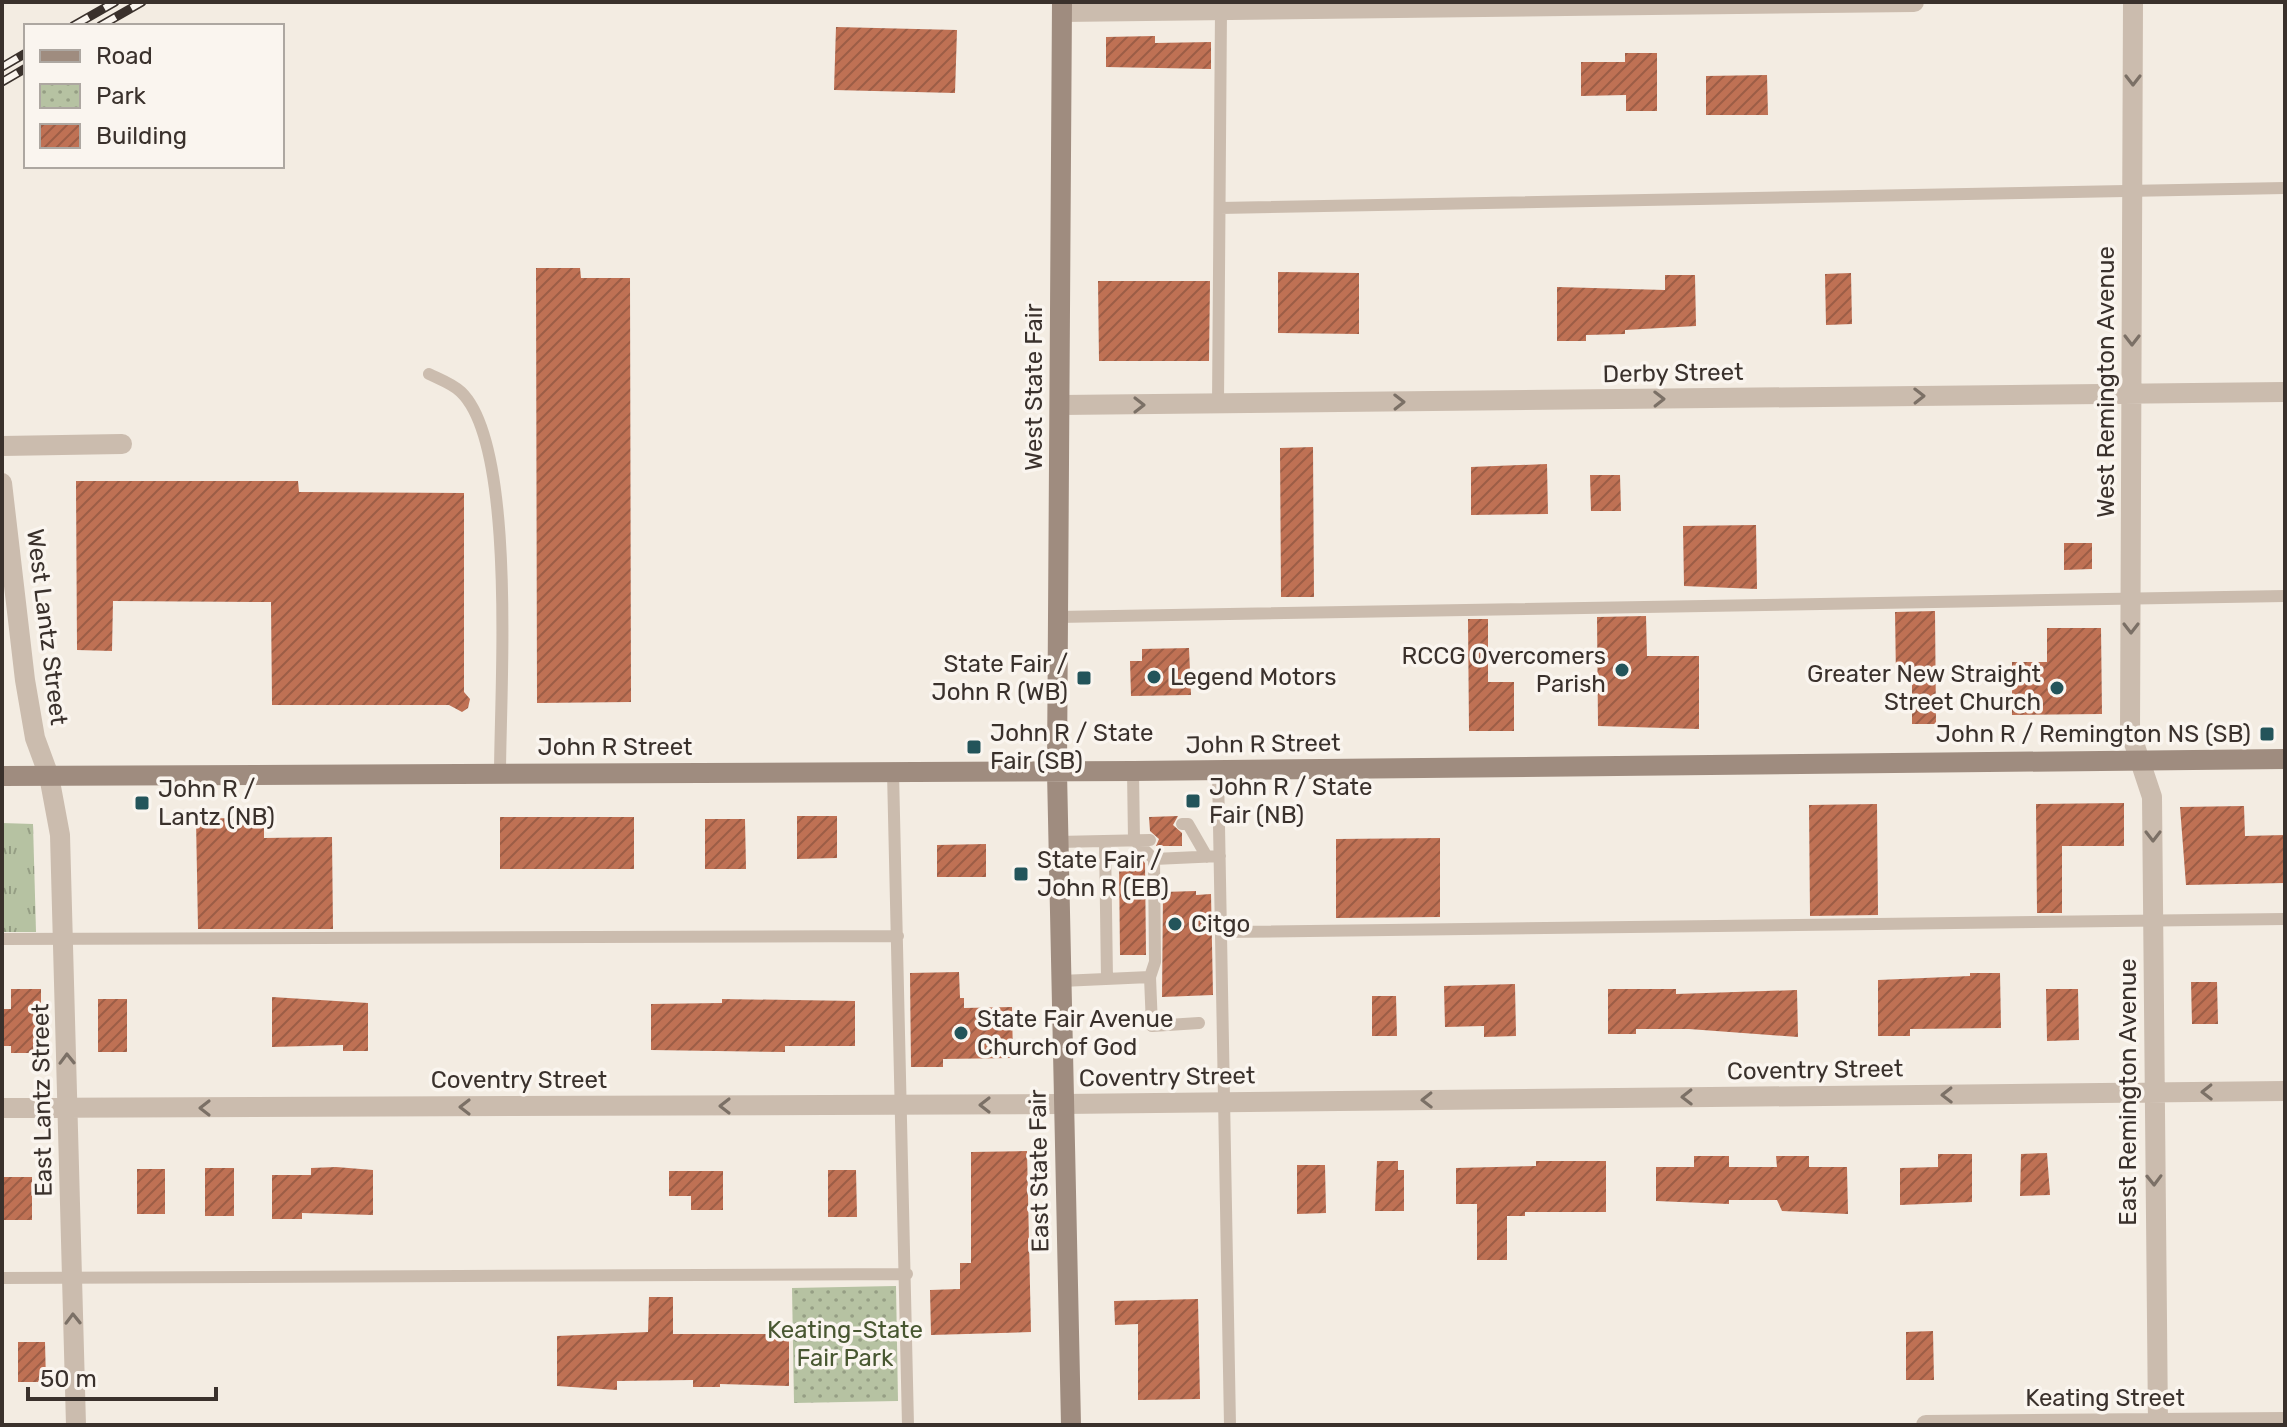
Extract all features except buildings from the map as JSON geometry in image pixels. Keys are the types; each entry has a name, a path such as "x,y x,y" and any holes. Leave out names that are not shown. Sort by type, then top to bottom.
{"main road":[{"name":"West State Fair","path":"1057,772 1062,7"},
{"name":"John R Street","path":"2,776 1218,771 2285,759"},
{"name":"East State Fair","path":"1057,772 1071,1425"}],"street":[{"path":"1062,7 1221,10 1914,2"},
{"name":"West Remington Avenue","path":"2133,2 2130,731 2140,761"},
{"name":"Derby Street","path":"1061,405 2285,392"},
{"path":"2,446 122,444"},
{"name":"West Lantz Street","path":"2,483 25,680 35,738 49,776"},
{"name":"East Remington Avenue","path":"2140,761 2152,797 2158,1424"},
{"name":"East Lantz Street","path":"49,776 60,835 65,938 76,1425"},
{"name":"Coventry Street","path":"2,1108 1063,1104 2285,1091"},
{"name":"Keating Street","path":"1926,1425 2285,1422"}],"lane":[{"path":"1218,404 1221,10"},
{"path":"1220,208 2285,188"},
{"path":"429,374 461,392 490,447 500,519 500,774"},
{"path":"1057,617 2285,596"},
{"path":"1133,771 1134,840 1154,859 1213,857"},
{"path":"1218,771 1213,857 1221,932 1230,1425"},
{"path":"893,772 907,1274 908,1425"},
{"path":"1134,825 1149,824"},
{"path":"1182,824 1188,824 1196,839 1213,857"},
{"path":"1182,839 1196,839"},
{"path":"1058,842 1150,840"},
{"path":"1105,841 1113,925 1107,979"},
{"path":"1154,859 1155,962 1150,977 1152,1026 1199,1023"},
{"path":"1221,932 2285,919"},
{"path":"2,939 898,936"},
{"path":"1061,981 1150,977"},
{"path":"2,1278 907,1274"}],"green space":[{"path":"2,823 33,824 36,932 2,932"},
{"name":"Keating-State Fair Park","path":"896,1286 898,1401 794,1403 792,1288"}],"railway":[{"path":"76,24 115,2"},
{"path":"104,24 142,2"},
{"path":"2,67 24,54"},
{"path":"2,82 24,69"}],"place":[{"name":"RCCG Overcomers Parish","path":"1622,670"},
{"name":"Legend Motors","path":"1154,677"},
{"name":"State Fair / John R (WB)","path":"1084,678"},
{"name":"Greater New Straight Street Church","path":"2057,688"},
{"name":"John R / Remington NS (SB)","path":"2267,734"},
{"name":"John R / State Fair (SB)","path":"974,747"},
{"name":"John R / State Fair (NB)","path":"1193,801"},
{"name":"John R / Lantz (NB)","path":"142,803"},
{"name":"State Fair / John R (EB)","path":"1021,874"},
{"name":"Citgo","path":"1175,924"},
{"name":"State Fair Avenue Church of God","path":"961,1033"}]}
